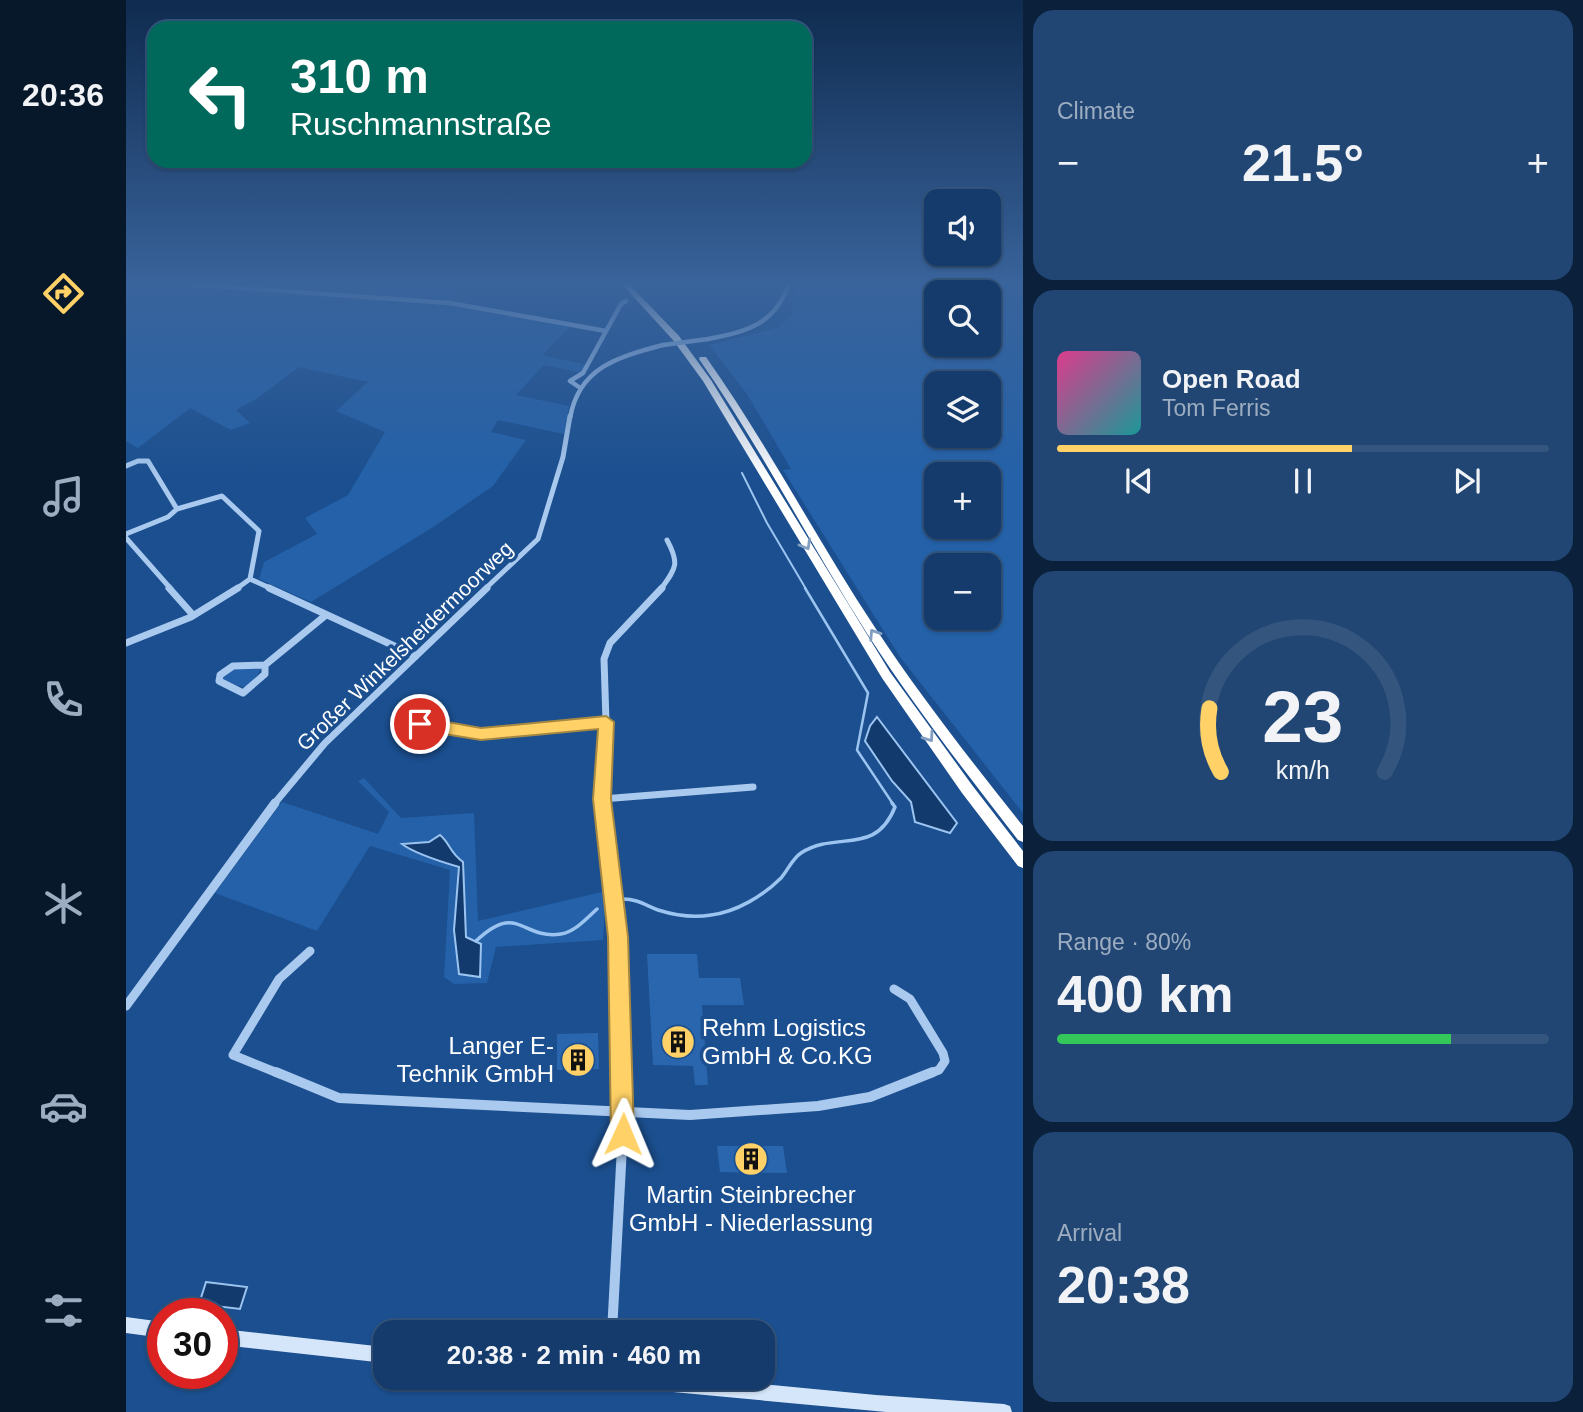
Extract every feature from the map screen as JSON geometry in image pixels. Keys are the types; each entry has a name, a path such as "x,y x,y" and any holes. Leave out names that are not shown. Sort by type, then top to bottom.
{"highway":[{"path":"683,347 707,380 886,674 967,789 1023,862"},
{"path":"693,347 747,422 878,641 928,713 1023,836"}],"street":[{"name":"Großer Winkelsheidermoorweg","path":"126,1006 278,799 314,756 538,539 563,457 572,405 579,387 570,381 583,373 597,347"},
{"path":"579,387 604,365 656,347"},
{"path":"126,466 138,461 148,461 177,509"},
{"path":"126,643 161,632 193,615 229,595 250,579 259,531 219,495 177,509 168,517 126,536 193,615"},
{"path":"613,1320 624,1110 618,937 602,799 606,722 604,659 610,643 660,591 674,571 676,556 667,540"},
{"path":"250,579 416,656"},
{"path":"265,665 265,674 243,693 219,681 220,675 233,666 265,665 326,615"},
{"path":"420,724 481,734 606,722"},
{"path":"602,799 753,787"},
{"path":"310,951 279,979 233,1055 340,1098 690,1115 818,1106 870,1097 939,1070 945,1061 943,1052 910,999 894,989"},
{"path":"126,1325 147,1328"},
{"path":"238,1339 373,1354"},
{"path":"746,1390 1004,1412"}],"shaded area":[{"path":"126,347 550,347 542,355 586,365 582,373 544,365 516,395 569,406 564,434 498,420 491,432 526,440 493,486 435,526 311,602 259,579 264,562 317,534 305,518 348,495 385,432 336,411 368,382 299,367 258,398 236,410 250,423 231,430 190,408 138,448 126,441"},
{"path":"710,347 924,347 924,357 1001,357 1001,347 1023,347 1023,813 900,657 783,470 791,469 747,394"},
{"path":"262,667 247,685 238,686 223,680 223,676 234,669"},
{"path":"877,717 957,823 950,833 915,822 911,802 892,781 865,741 870,726"},
{"path":"364,778 401,818 474,813 478,921 606,891 603,940 496,947 487,983 454,984 444,977 450,870 370,846 317,931 215,893 282,802 378,834 389,812 358,781"},
{"path":"440,835 463,862 466,937 481,944 480,977 459,974 454,930 459,867 421,854 402,844 429,842"},
{"path":"206,1282 247,1287 240,1309 238,1298 201,1298"}],"building":[{"name":"Rehm Logistics GmbH & Co.KG","path":"647,954 697,954 699,978 740,978 744,1005 702,1005 708,1085 695,1085 693,1066 653,1065"},
{"name":"Langer E- Technik GmbH","path":"598,1033 599,1069 557,1070 557,1034"},
{"name":"Martin Steinbrecher GmbH - Niederlassung","path":"717,1146 783,1146 787,1173 720,1172"}],"waterway":[{"path":"742,473 767,523 806,589"},
{"path":"805,588 868,693 857,750 893,804"},
{"path":"623,899 684,916 704,916 730,910 758,897 774,885 801,853 815,846 854,840 877,832 887,822 895,807 892,803"},
{"path":"476,941 490,929 511,923 537,932 566,933 597,909"}],"place":[{"name":"Rehm Logistics GmbH & Co.KG","path":"678,1042"},
{"name":"Langer E- Technik GmbH","path":"578,1060"},
{"name":"Martin Steinbrecher GmbH - Niederlassung","path":"751,1159"}],"route":[{"path":"420,724 481,734 606,722 602,799 618,937 623,1134"}]}
